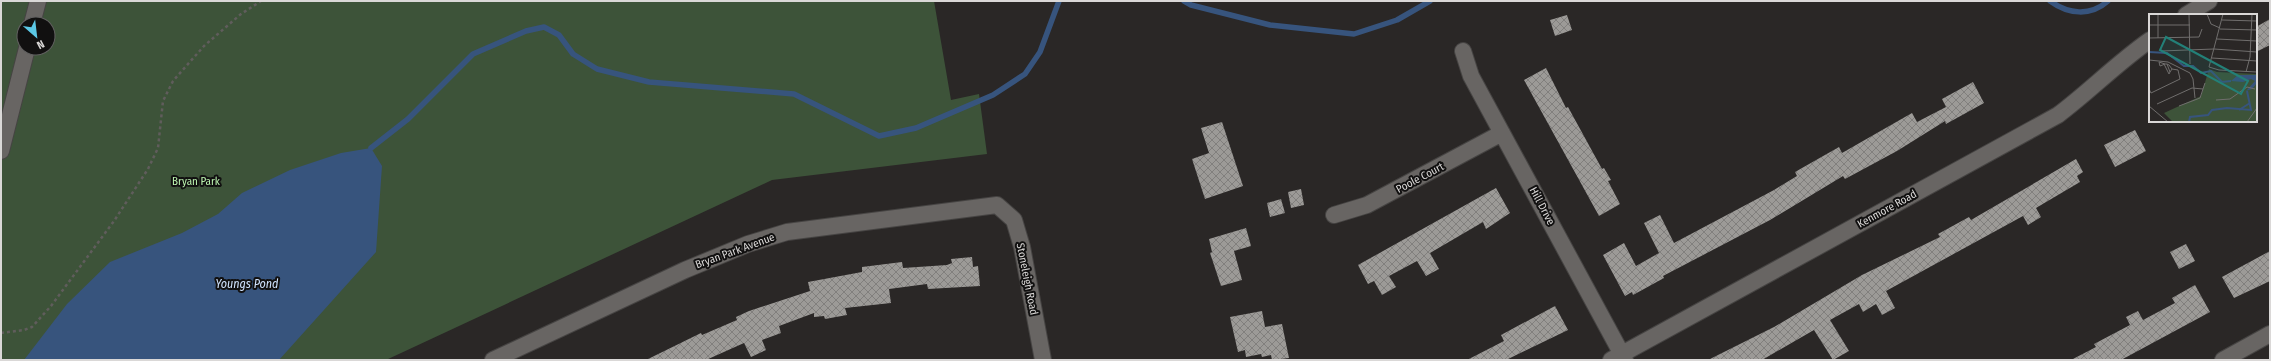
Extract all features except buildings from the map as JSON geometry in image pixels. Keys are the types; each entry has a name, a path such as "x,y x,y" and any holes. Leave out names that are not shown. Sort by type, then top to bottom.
{"street":[{"path":"34,16 38,1"},
{"path":"2188,14 2209,1"},
{"name":"Kenmore Road","path":"1619,358 2058,115 2082,97 2129,55 2149,41"},
{"name":"Hill Drive","path":"1463,51 1471,76 1619,358"},
{"path":"1,152 25,56"},
{"name":"Poole Court","path":"1334,215 1367,205 1502,133"},
{"name":"Bryan Park Avenue","path":"493,360 684,270 748,244 787,232 997,205"},
{"name":"Stoneleigh Road","path":"997,205 1014,220 1022,247 1043,360"},
{"path":"2222,360 2270,334"}],"path":[{"path":"1,333 24,330 32,327 47,311 114,221 148,169 158,148 163,101 173,81 204,46 241,14 262,1"}],"green space":[{"name":"Bryan Park","path":"1,1 934,1 951,100 979,94 987,154 772,180 386,360 1,360"}],"water":[{"name":"Youngs Pond","path":"371,148 382,166 376,252 279,360 24,360 67,304 110,262 182,233 218,214 242,193 290,170 341,153"}],"waterway":[{"path":"371,148 408,119 473,54 526,31 544,27 559,35 573,54 597,69 649,82 794,94 879,136 916,128 993,95 1025,74 1040,52 1059,1"},
{"path":"1184,1 1191,5 1270,25 1354,34 1397,20 1430,1"},
{"path":"2050,1 2064,9 2079,12 2094,10 2108,1"}]}
